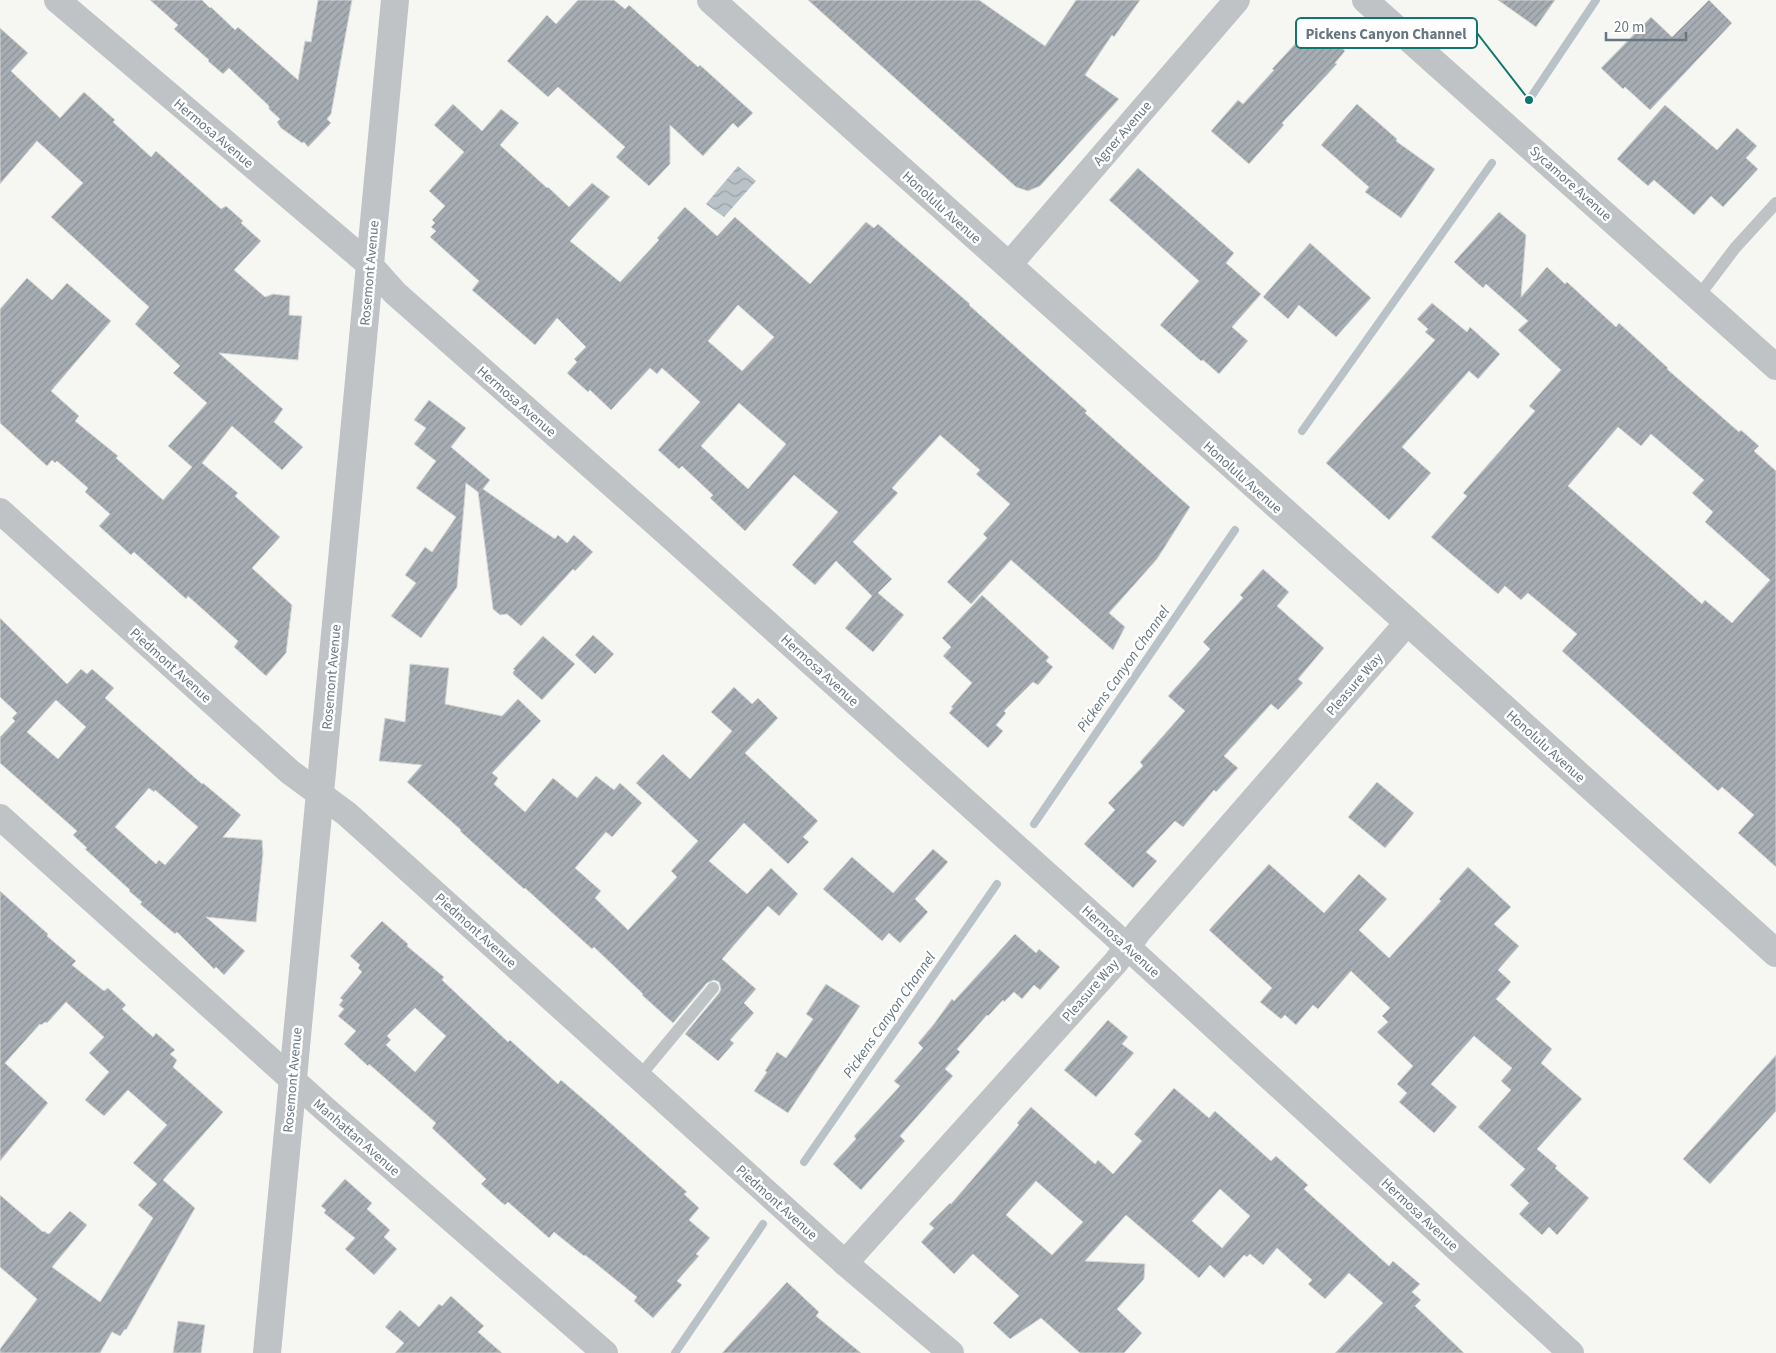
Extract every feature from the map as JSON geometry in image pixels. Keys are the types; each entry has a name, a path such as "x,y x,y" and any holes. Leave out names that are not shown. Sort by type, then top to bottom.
{"street":[{"name":"Hermosa Avenue","path":"57,0 370,265 395,293 660,527 1127,946 1571,1353"},
{"name":"Rosemont Avenue","path":"268,1352 292,1079 395,0"},
{"name":"Honolulu Avenue","path":"710,0 1776,953"},
{"name":"Agner Avenue","path":"1008,266 1237,0"},
{"name":"Sycamore Avenue","path":"1365,0 1776,367"},
{"name":"Piedmont Avenue","path":"0,510 290,772 347,814 845,1263 951,1353"},
{"name":"Pleasure Way","path":"845,1263 1116,962 1127,946 1408,622"},
{"name":"Manhattan Avenue","path":"0,817 292,1079 605,1353"}],"lane":[{"path":"1698,297 1735,248 1776,203"},
{"path":"640,1077 713,988"}],"water":[{"path":"738,166 756,181 724,217 706,204"}],"building":[{"path":"150,0 202,0 235,30 238,27 298,80 305,41 311,42 318,0 352,0 331,114 327,119 331,123 308,147 304,142 302,143 281,128 277,122 280,119 269,109 269,106 229,68 223,74 208,61 174,29 178,25"},
{"path":"578,0 614,0 625,9 629,5 753,113 738,128 733,123 703,156 670,125 670,164 649,186 616,157 625,147 558,87 548,97 507,61 547,15 556,24"},
{"path":"808,0 979,0 1045,46 1076,0 1140,0 1114,37 1112,35 1085,75 1119,99 1040,186 1028,191 1016,187"},
{"path":"1498,0 1555,0 1536,27"},
{"path":"1709,0 1732,23 1650,110 1625,87 1623,89 1601,68 1651,17 1672,37"},
{"path":"0,28 28,53 11,71 60,118 84,92 151,157 156,151 221,209 226,206 243,221 241,223 261,241 234,270 265,297 273,294 290,296 289,315 302,316 298,360 219,353 283,409 274,422 303,447 282,470 232,426 202,463 238,493 235,496 280,537 252,568 292,605 286,653 266,676 234,647 238,641 188,596 186,599 134,552 131,555 99,526 110,514 85,492 88,488 57,461 55,463 52,460 47,466 0,423 0,309 27,278 52,300 67,283 111,321 51,391 79,416 75,421 118,456 116,458 163,500 192,467 168,446 207,403 173,373 180,366 135,324 149,307 51,217 83,183 37,141 0,184"},
{"path":"1322,29 1345,51 1335,63 1337,64 1282,123 1284,125 1249,164 1211,131 1238,100 1243,104 1308,30 1315,36"},
{"path":"453,104 482,131 501,109 519,123 500,145 569,207 592,183 610,197 570,241 620,282 659,240 657,238 685,207 717,236 735,217 810,284 866,222 874,228 878,224 970,304 1087,411 1085,413 1190,507 1157,559 1109,613 1125,627 1113,650 1011,560 971,604 947,582 987,538 983,534 1010,504 976,474 980,470 940,435 892,488 898,493 853,542 892,579 878,593 904,615 873,652 845,628 872,596 836,561 815,585 792,565 838,512 794,475 745,531 710,498 713,495 682,466 679,469 658,450 700,402 662,368 657,374 650,368 611,410 590,390 588,392 567,373 577,362 574,359 586,347 557,318 535,345 472,290 479,281 430,237 436,231 431,227 435,223 432,220 445,206 429,191 464,152 434,125","holes":["738,305 774,337 742,371 708,341","739,403 786,444 748,489 701,446"]},
{"path":"1357,104 1397,139 1396,141 1435,169 1401,218 1365,192 1369,187 1321,145"},
{"path":"1665,105 1717,150 1737,128 1757,146 1746,158 1758,169 1723,207 1711,196 1694,215 1654,180 1648,186 1617,159"},
{"path":"1138,168 1234,253 1226,263 1261,294 1232,327 1248,341 1219,374 1160,325 1199,281 1109,200"},
{"path":"1499,212 1526,235 1521,297 1547,267 1565,284 1567,282 1616,327 1619,323 1667,369 1739,432 1741,430 1759,446 1754,451 1776,471 1776,867 1738,833 1754,815 1722,787 1718,791 1562,651 1577,634 1528,593 1521,600 1505,586 1498,594 1431,537 1467,496 1463,493 1535,411 1529,406 1561,370 1518,330 1528,321 1486,284 1483,288 1454,262","holes":["1618,427 1641,446 1651,434 1704,480 1692,493 1713,512 1705,522 1770,580 1732,623 1705,600 1702,604 1568,486"]},
{"path":"1310,243 1371,298 1336,337 1299,305 1288,319 1263,297"},
{"path":"1432,303 1467,332 1470,327 1500,354 1478,379 1469,371 1402,447 1431,473 1389,520 1326,463 1435,340 1425,332 1428,329 1417,319"},
{"path":"429,400 466,428 451,447 490,480 483,489 555,539 558,535 567,543 574,535 593,552 575,571 573,569 521,626 507,614 500,615 493,609 478,492 466,483 457,587 421,638 391,616 416,583 405,575 425,547 432,552 456,517 416,488 436,461 414,444 426,428 414,420"},
{"path":"1263,569 1289,592 1277,606 1324,648 1298,679 1303,683 1278,710 1271,704 1224,756 1238,768 1216,792 1214,790 1183,827 1175,821 1146,852 1157,861 1133,888 1084,844 1115,810 1108,803 1143,766 1140,762 1185,711 1168,696 1210,649 1203,642 1243,598 1240,595"},
{"path":"982,595 1049,657 1046,661 1053,667 1038,685 1033,682 1004,711 1006,713 996,725 1003,731 988,748 949,713 953,708 951,707 972,683 943,656 951,647 942,638"},
{"path":"0,618 67,684 81,669 87,674 92,669 114,688 105,698 202,784 241,815 223,837 262,840 263,853 256,922 206,917 245,951 224,975 216,967 214,969 177,932 175,934 140,904 142,902 85,849 87,848 73,835 77,831 0,763 0,737 15,721 12,718 17,713 0,697","holes":["56,700 86,727 58,759 27,732","149,788 154,792 155,790 198,827 165,865 159,860 156,864 115,827"]},
{"path":"593,635 614,654 595,674 575,655"},
{"path":"543,636 575,664 542,700 513,674 515,670 513,669"},
{"path":"410,664 449,668 445,704 502,716 518,699 541,721 492,773 498,778 494,784 525,812 553,778 577,798 596,776 614,790 620,783 642,803 612,837 606,832 575,868 601,891 595,898 628,930 677,877 671,871 698,841 636,783 663,754 690,779 732,731 711,712 734,687 752,704 758,698 778,718 745,753 818,821 803,837 809,842 788,864 744,823 709,861 747,894 771,868 798,894 779,916 768,906 722,959 756,989 744,1003 754,1013 730,1040 734,1043 718,1061 685,1034 719,993 721,989 719,982 714,980 707,983 673,1023 594,947 592,949 524,889 407,782 422,765 379,761 385,718 405,722"},
{"path":"1377,782 1414,813 1385,848 1348,817"},
{"path":"933,849 948,862 915,899 928,912 900,943 889,933 882,941 823,889 852,857 893,893"},
{"path":"1269,864 1324,913 1359,874 1387,899 1359,930 1389,958 1441,901 1439,899 1468,867 1511,907 1494,924 1519,946 1498,970 1511,982 1496,999 1552,1049 1541,1063 1582,1099 1537,1149 1589,1198 1557,1235 1549,1227 1542,1235 1519,1214 1529,1203 1510,1185 1525,1169 1478,1127 1511,1090 1501,1081 1512,1068 1474,1036 1431,1084 1457,1107 1434,1133 1399,1102 1407,1093 1397,1084 1413,1066 1377,1032 1388,1022 1382,1016 1390,1008 1351,971 1318,1009 1313,1005 1296,1025 1285,1015 1281,1019 1260,1002 1272,988 1209,930"},
{"path":"0,891 76,961 72,965 104,991 108,988 126,1005 122,1009 153,1037 156,1033 175,1050 170,1054 177,1060 173,1067 223,1112 163,1180 195,1208 126,1330 120,1336 112,1332 100,1353 0,1353 0,1349 37,1299 0,1267 0,1195 43,1232 48,1234 70,1211 87,1225 52,1267 100,1302 153,1218 138,1205 157,1184 133,1163 167,1125 128,1090 104,1116 85,1100 109,1072 89,1053 104,1037 66,1002 47,1023 40,1024 5,1063 48,1103 0,1161"},
{"path":"382,921 408,944 407,946 444,977 442,980 508,1042 510,1040 558,1084 561,1080 687,1192 684,1194 699,1208 689,1220 710,1238 696,1254 699,1256 677,1281 682,1285 653,1318 634,1301 637,1297 585,1255 554,1232 549,1238 508,1202 505,1205 501,1202 481,1184 486,1179 432,1128 436,1123 344,1044 356,1031 338,1016 344,1009 339,1005 343,1000 340,998 362,972 358,968 360,965 350,956","holes":["415,1008 446,1036 415,1072 386,1045 391,1040 387,1036"]},
{"path":"1015,934 1036,953 1039,949 1060,967 1040,990 1034,985 1022,999 1014,992 987,1015 957,1049 960,1052 945,1069 953,1076 900,1136 905,1141 861,1190 833,1164 856,1139 854,1136 900,1086 894,1081 923,1048 918,1043 952,999 954,1001"},
{"path":"826,984 860,1006 788,1113 754,1091 767,1072 765,1071 777,1052 786,1058 813,1019 806,1014"},
{"path":"1108,1020 1128,1037 1122,1044 1134,1053 1096,1097 1064,1070"},
{"path":"1776,1055 1776,1111 1710,1184 1683,1159"},
{"path":"1174,1088 1209,1118 1215,1111 1271,1161 1276,1156 1308,1185 1304,1189 1389,1266 1393,1261 1420,1284 1412,1292 1421,1300 1415,1306 1464,1353 1335,1353 1383,1303 1349,1273 1325,1299 1308,1284 1312,1280 1277,1248 1263,1265 1250,1254 1247,1257 1244,1255 1224,1278 1210,1265 1199,1278 1126,1215 1085,1261 1145,1264 1144,1279 1117,1309 1142,1333 1124,1353 1080,1353 1041,1318 1010,1339 993,1323 1019,1296 973,1254 954,1274 921,1242 934,1228 929,1224 951,1204 1019,1125 1017,1123 1031,1107 1095,1164 1098,1160 1113,1174 1142,1141 1134,1134","holes":["1036,1181 1083,1222 1052,1255 1006,1215","1220,1189 1250,1216 1222,1248 1192,1221"]},
{"path":"345,1179 372,1203 367,1209 390,1230 384,1237 397,1249 374,1275 345,1249 355,1238 324,1213 326,1210 321,1206"},
{"path":"787,1282 819,1312 816,1316 861,1353 722,1353"},
{"path":"451,1296 484,1326 478,1332 502,1353 395,1353 404,1343 385,1327 400,1310 419,1327 439,1304 442,1306"},
{"path":"178,1321 205,1325 201,1353 173,1353"}],"waterway":[{"name":"Pickens Canyon Channel","path":"1529,100 1596,0"},
{"name":"Pickens Canyon Channel","path":"1302,431 1492,163"},
{"name":"Pickens Canyon Channel","path":"1034,824 1235,530"},
{"name":"Pickens Canyon Channel","path":"804,1162 997,884"},
{"name":"Pickens Canyon Channel","path":"675,1353 763,1224"}],"place":[{"name":"Pickens Canyon Channel","path":"1529,100"}]}
